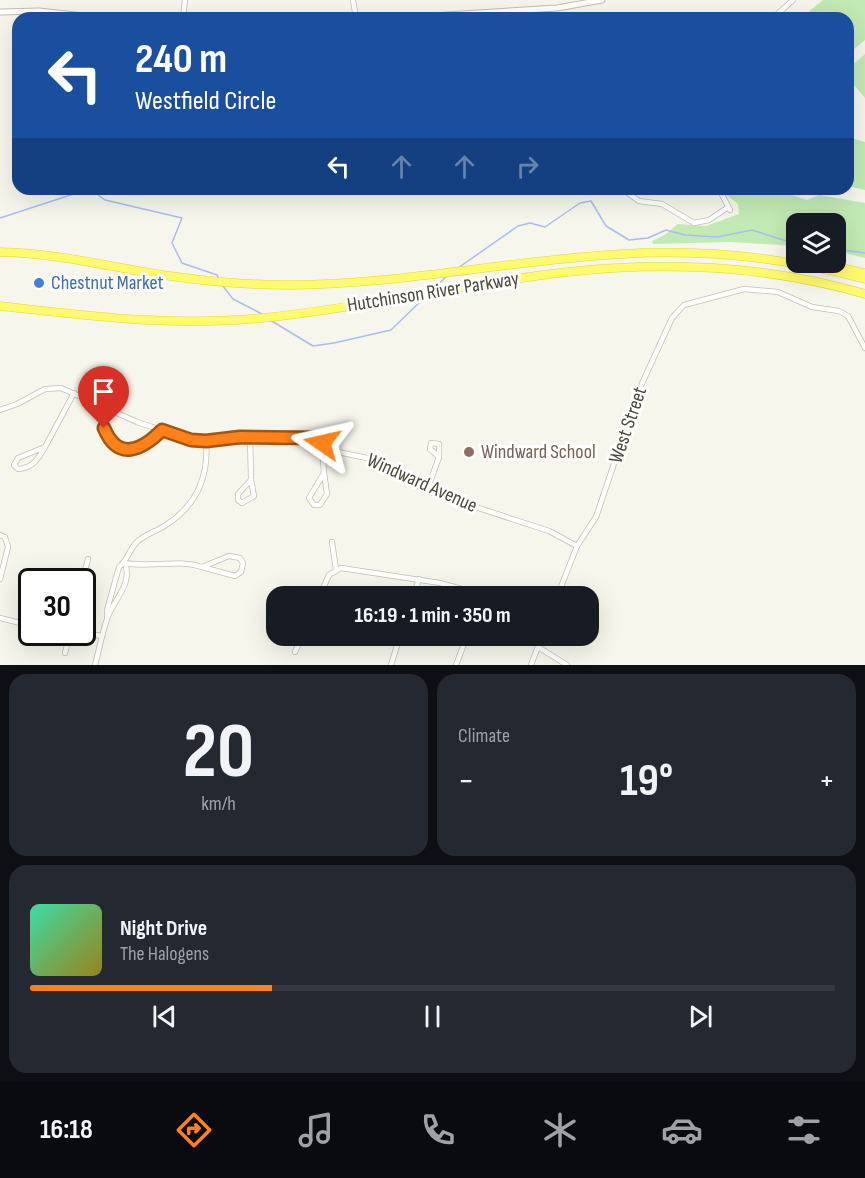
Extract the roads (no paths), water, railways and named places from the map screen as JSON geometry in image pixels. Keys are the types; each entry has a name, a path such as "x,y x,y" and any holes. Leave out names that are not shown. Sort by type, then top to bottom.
{"highway":[{"name":"Hutchinson River Parkway","path":"0,252 45,255 200,280 236,283 325,284 623,254 682,253 768,260 865,279"},
{"path":"768,260 786,261"},
{"name":"Hutchinson River Parkway","path":"0,306 82,317 146,322 250,319 566,272 659,266 758,272 841,287 865,296"},
{"path":"846,269 865,273"}],"street":[{"path":"513,12 557,8 602,0"},
{"path":"780,12 793,0"},
{"path":"0,12 45,12"},
{"path":"630,195 639,201 662,204 694,223 710,220 728,209 722,195"},
{"name":"West Street","path":"561,586 577,546 596,517 639,390 672,318 684,305 736,291 759,289 778,292 812,307 839,311 855,326 865,348"},
{"path":"0,410 45,389 61,388 191,440 250,437 315,438 322,443 324,452 327,494 320,505 314,505 309,498 310,493 324,473"},
{"path":"45,447 18,458 14,465 18,469 30,466 38,459 45,447 74,393"},
{"path":"107,407 104,428 107,436 122,449 140,449 162,430"},
{"path":"250,437 251,480 254,496 242,503 238,500 238,494 251,480"},
{"path":"108,616 106,610 119,567 124,563 129,550 139,540 173,521 197,495 205,480 208,460 206,441"},
{"name":"Windward Avenue","path":"333,451 384,464 456,502 549,531 577,546"},
{"path":"431,490 429,485 439,456"},
{"path":"0,535 5,537 8,548 0,579"},
{"path":"332,543 336,570"},
{"path":"124,563 143,567 183,563 232,577 241,572 243,563 240,558 229,556 202,567"},
{"path":"86,568 88,559"},
{"path":"95,665 108,616 125,584 127,569 124,563"},
{"path":"324,586 329,575 341,568 419,579 445,586"},
{"path":"417,586 419,579"},
{"path":"0,618 18,622"},
{"path":"96,635 102,636"},
{"path":"65,653 67,646"},
{"path":"295,652 298,646"},
{"path":"391,665 397,646"},
{"path":"456,665 463,646"},
{"path":"531,665 538,647 567,665"}],"waterway":[{"path":"0,218 71,195"},
{"path":"98,195 105,200 182,218 172,243 182,263 217,275 219,279"},
{"path":"458,268 518,226 530,223 545,227 580,203 591,201 606,226 629,240 648,238 666,230 685,235 717,237 752,230 786,241"},
{"path":"846,250 865,253"},
{"path":"433,289 447,276"},
{"path":"222,285 233,299 264,315"},
{"path":"270,320 313,346 334,343 391,330 425,297"}],"place":[{"name":"Chestnut Market","path":"39,283"},
{"name":"Windward School","path":"469,452"}]}
